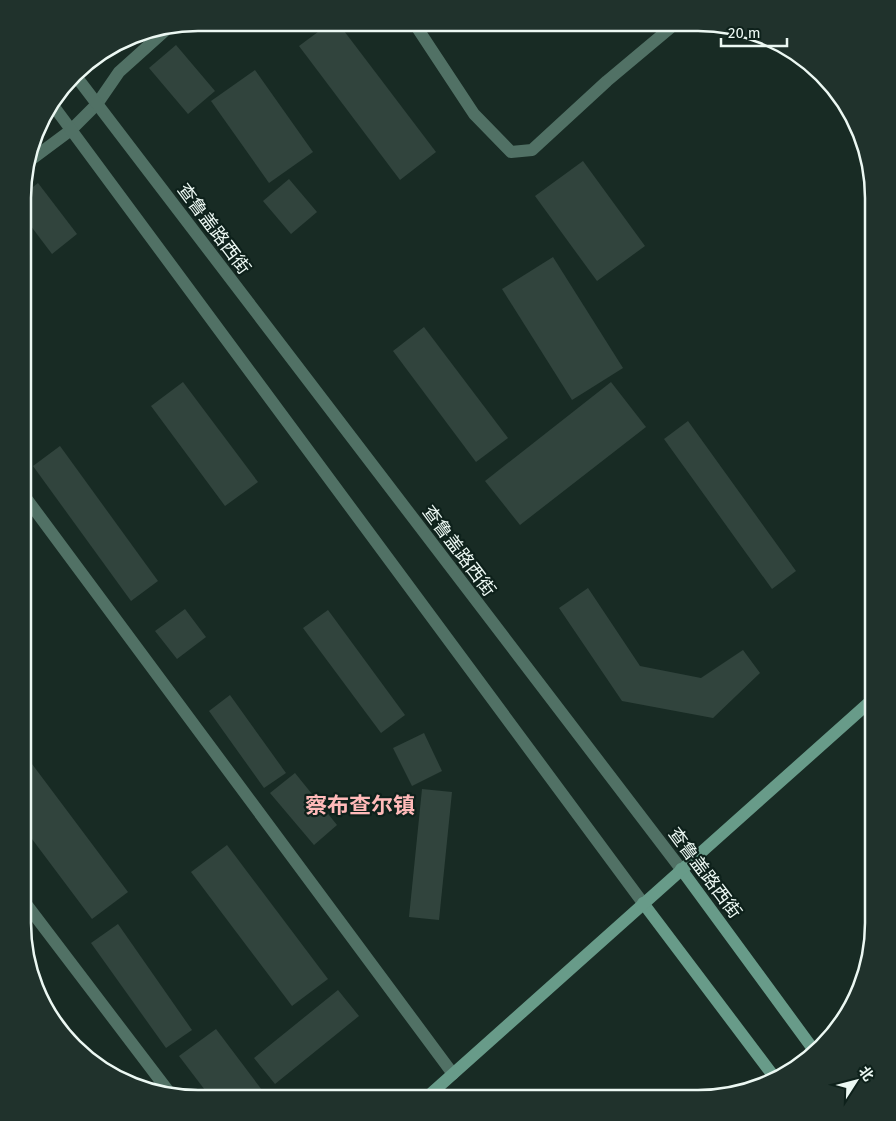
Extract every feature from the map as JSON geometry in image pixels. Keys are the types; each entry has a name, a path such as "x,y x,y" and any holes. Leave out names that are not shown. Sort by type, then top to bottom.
{"main road":[{"path":"436,1089 864,707"},
{"name":"查鲁盖路西街","path":"681,869 811,1046"},
{"path":"643,903 771,1072"}],"street":[{"path":"420,32 474,114 510,152 532,150 606,81 666,31"},
{"path":"37,155 71,130 97,104 119,72 159,36"},
{"name":"查鲁盖路西街","path":"80,81 681,869"},
{"path":"56,110 643,903"},
{"path":"31,505 453,1074"},
{"path":"31,912 165,1087"}],"building":[{"path":"318,32 345,32 436,152 400,180 299,46"},
{"path":"176,45 215,91 188,114 149,68"},
{"path":"255,70 313,152 269,183 211,101"},
{"path":"583,161 645,246 597,281 535,196"},
{"path":"289,179 317,212 291,234 263,201"},
{"path":"38,183 77,234 52,254 31,226 32,188"},
{"path":"553,257 623,368 572,400 502,289"},
{"path":"424,327 508,438 476,462 393,351"},
{"path":"183,382 258,482 225,506 151,406"},
{"path":"611,382 646,427 520,525 485,481"},
{"path":"688,421 796,571 772,589 664,439"},
{"path":"60,446 158,581 131,601 33,466"},
{"path":"588,588 640,666 701,678 743,650 760,673 713,718 622,701 559,608"},
{"path":"185,609 206,637 177,659 155,631"},
{"path":"328,610 405,715 381,733 303,628"},
{"path":"230,695 286,773 264,788 209,711"},
{"path":"424,733 442,771 412,786 393,748"},
{"path":"31,763 128,892 92,919 31,838"},
{"path":"295,773 337,825 314,845 270,793"},
{"path":"422,789 452,792 439,920 409,917"},
{"path":"227,845 328,979 292,1006 191,872"},
{"path":"118,924 192,1030 166,1048 91,943"},
{"path":"338,990 359,1016 275,1084 254,1058"},
{"path":"216,1029 261,1089 204,1089 179,1056"}],"district":[{"name":"察布查尔镇","path":"360,805"}]}
